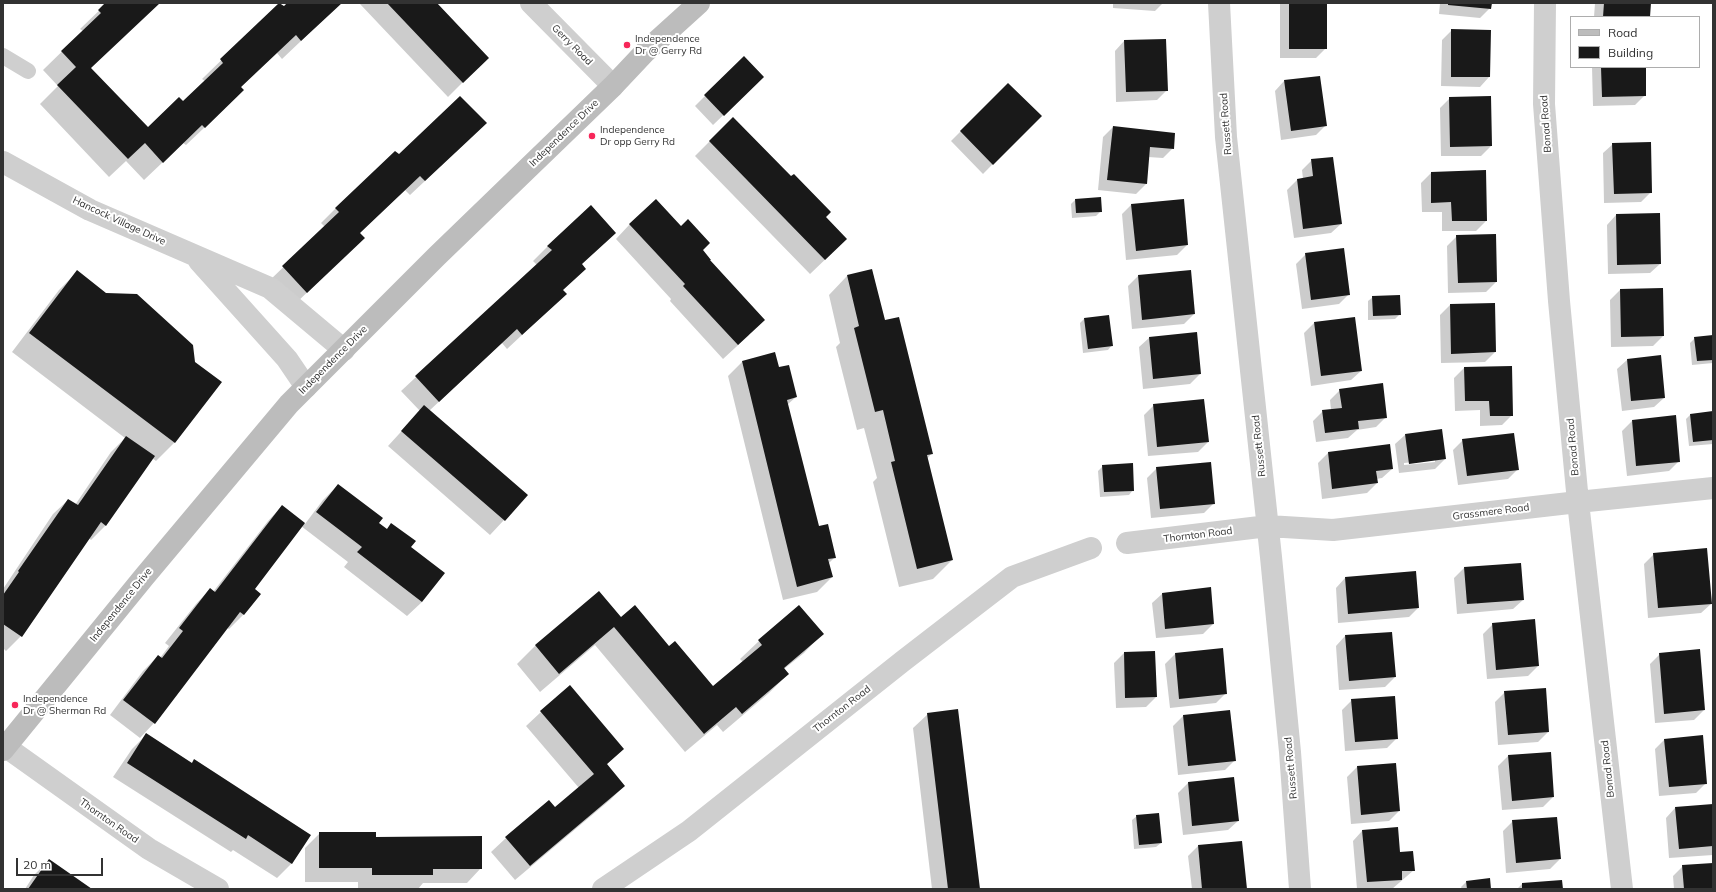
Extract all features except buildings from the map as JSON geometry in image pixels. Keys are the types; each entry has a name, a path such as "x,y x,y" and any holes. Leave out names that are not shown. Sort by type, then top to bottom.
{"main road":[{"name":"Independence Drive","path":"4,747 148,571 289,404 436,256 613,86 646,51 699,3"}],"street":[{"name":"Gerry Road","path":"531,3 613,86"},
{"name":"Russett Road","path":"1219,3 1226,137 1268,526 1290,752 1300,889"},
{"name":"Bonad Road","path":"1545,3 1544,104 1559,301 1578,502 1622,889"},
{"name":"Hancock Village Drive","path":"3,162 90,210 270,288 344,350"},
{"name":"Hancock Village Drive","path":"194,255 286,360 306,387"},
{"name":"Grassmere Road","path":"1268,526 1333,530 1713,488"},
{"name":"Thornton Road","path":"1127,543 1268,526"},
{"name":"Thornton Road","path":"602,889 689,831 903,661 1012,578 1092,548"},
{"name":"Thornton Road","path":"4,747 149,849 218,889"}],"lane":[{"path":"3,56 28,71"}],"place":[{"name":"Independence Dr @ Gerry Rd","path":"627,45"},
{"name":"Independence Dr opp Gerry Rd","path":"592,136"},
{"name":"Independence Dr @ Sherman Rd","path":"15,705"}]}
